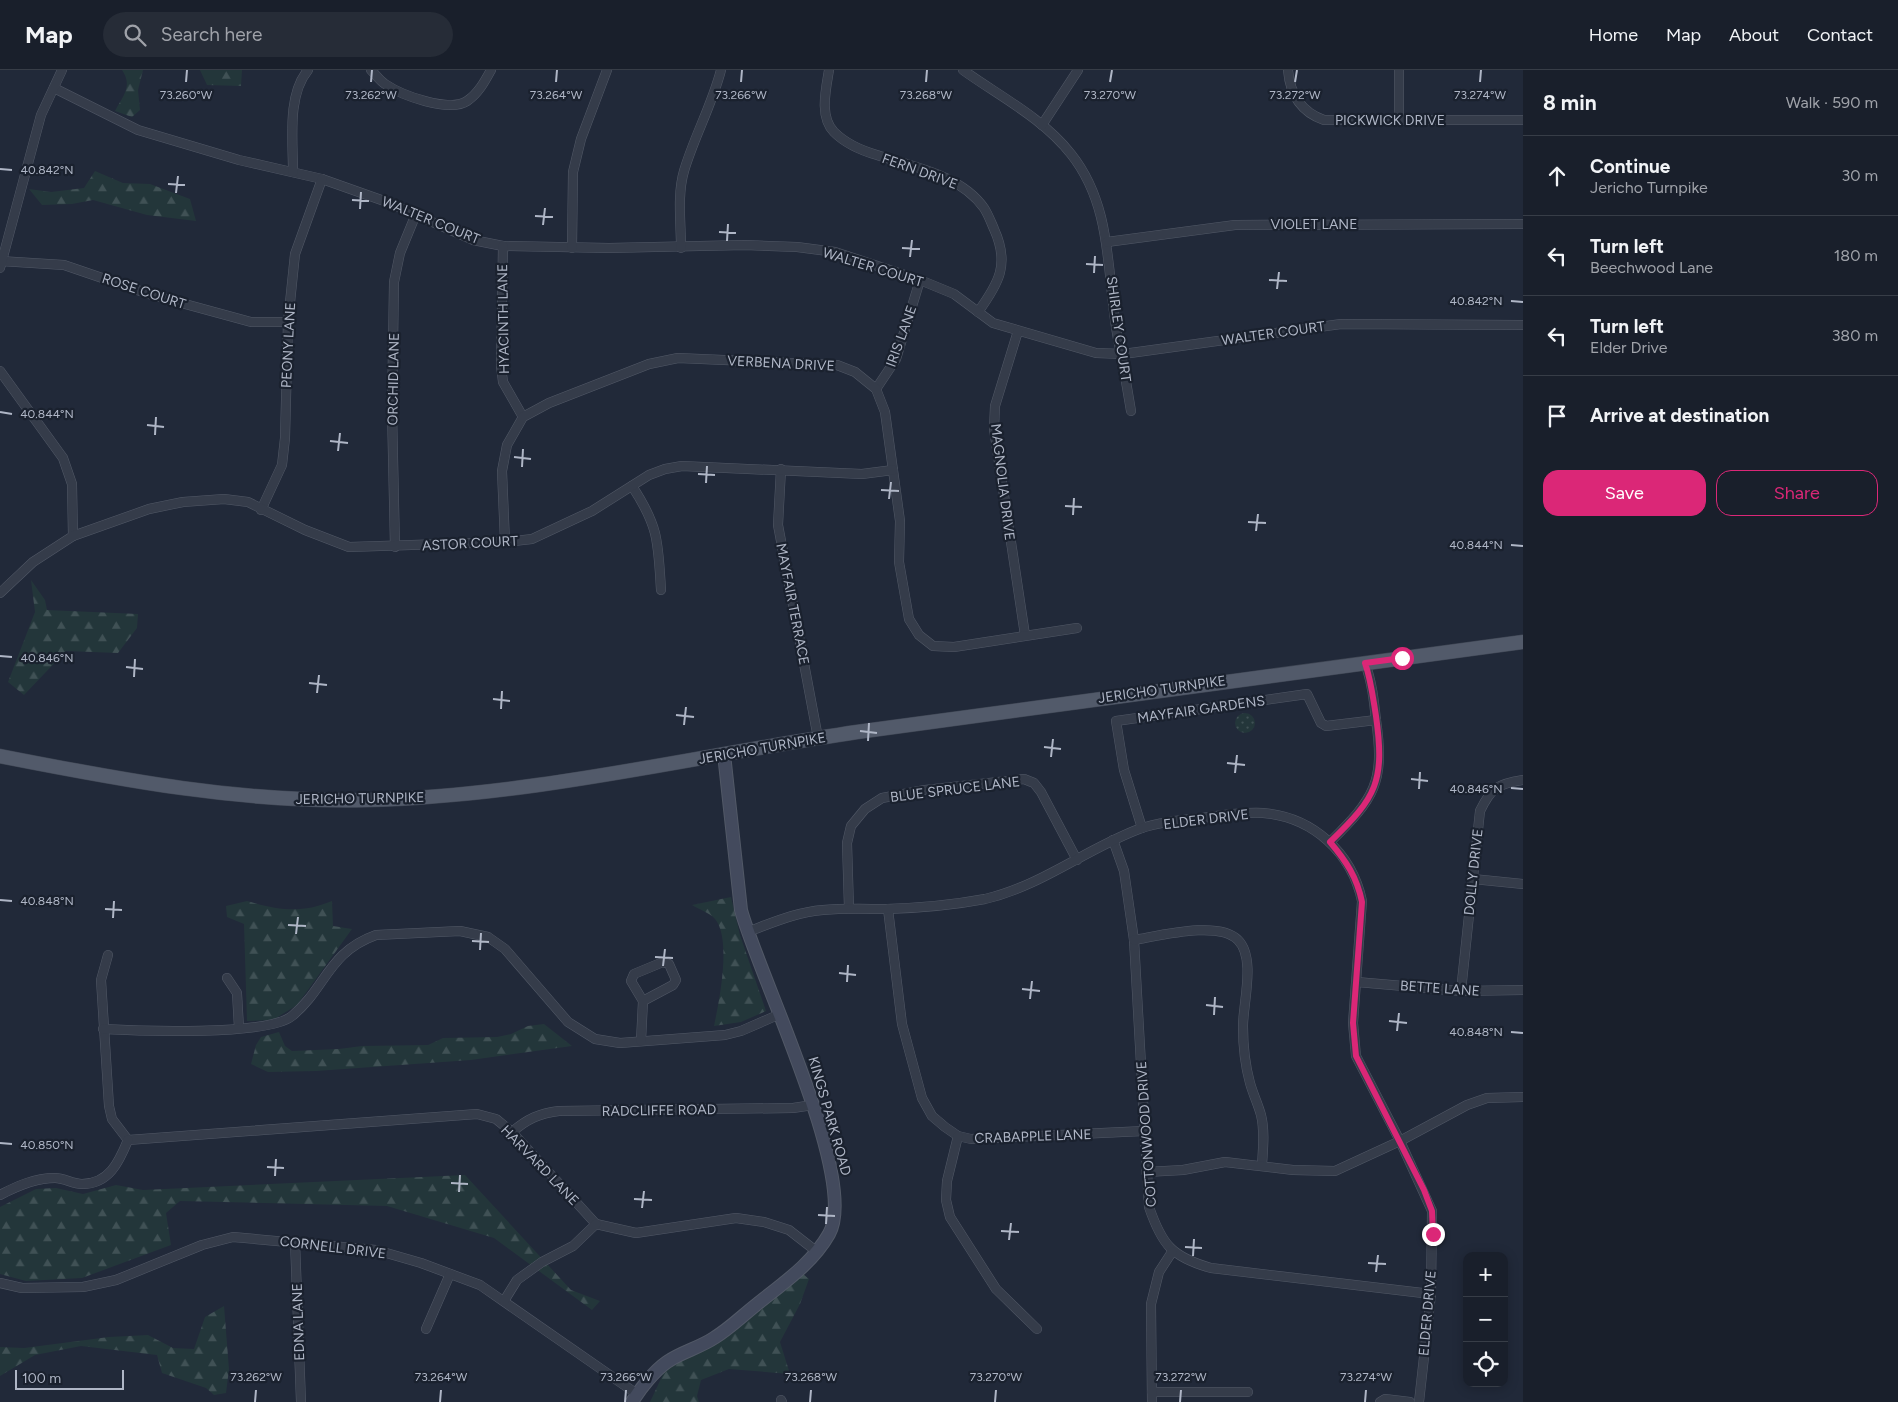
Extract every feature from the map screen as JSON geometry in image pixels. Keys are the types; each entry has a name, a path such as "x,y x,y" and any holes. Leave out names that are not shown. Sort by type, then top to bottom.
{"main road":[{"name":"JERICHO TURNPIKE","path":"0,756 183,790 267,798 341,800 478,793 818,738 1164,688 1523,642"}],"street":[{"path":"1,263 41,115 62,70"},
{"path":"293,172 294,111 300,80 308,70"},
{"path":"371,70 384,84 413,98 441,105 466,102 485,83 491,70"},
{"path":"572,248 573,172 581,139 607,70"},
{"path":"681,248 683,172 717,86 721,70"},
{"name":"FERN DRIVE","path":"829,70 825,114 833,132 866,152 934,174 964,187 984,208 1000,244 1002,271 994,290 978,312"},
{"name":"SHIRLEY COURT","path":"963,70 1042,125 1071,154 1093,190 1102,215 1107,242 1118,340 1131,411"},
{"path":"1042,125 1078,70"},
{"name":"PICKWICK DRIVE","path":"1288,70 1294,96 1301,106 1314,116 1339,121 1523,120"},
{"path":"1399,70 1399,121"},
{"name":"WALTER COURT","path":"54,88 138,130 238,160 322,179 416,214 473,240 503,246 572,248 745,246 797,247 834,252 920,280 954,294 993,323 1096,353 1122,354 1341,324 1523,325"},
{"name":"PEONY LANE","path":"262,510 282,465 286,438 288,322 295,254 322,179"},
{"name":"ORCHID LANE","path":"395,546 392,411 394,282 400,253 416,214"},
{"name":"VIOLET LANE","path":"1107,242 1235,225 1523,224"},
{"name":"HYACINTH LANE","path":"503,246 501,366 504,382 523,417"},
{"name":"ROSE COURT","path":"1,263 64,265 152,295 250,322 288,322"},
{"name":"IRIS LANE","path":"876,389 896,359 920,280"},
{"name":"MAGNOLIA DRIVE","path":"1018,331 995,406 994,429 1024,636"},
{"name":"VERBENA DRIVE","path":"523,417 549,403 600,382 649,364 678,358 837,365 855,372 876,389 885,412 900,521 899,562 909,619 919,635 933,646 954,647 1077,628"},
{"path":"0,371 63,458 72,484 73,536"},
{"path":"505,542 502,471 507,445 523,417"},
{"name":"ASTOR COURT","path":"0,593 33,562 73,536 150,509 182,502 224,499 248,502 333,542 349,547 505,542 532,538 592,511 632,486 665,469 682,466 862,474 893,470"},
{"name":"MAYFAIR TERRACE","path":"781,469 778,525 818,738"},
{"path":"632,486 646,507 656,528 661,590"},
{"path":"1330,842 1363,807 1377,782 1380,749 1370,677 1365,663"},
{"name":"MAYFAIR GARDENS","path":"1142,828 1124,770 1116,721 1307,694 1321,724 1326,726 1376,720"},
{"name":"KINGS PARK ROAD","path":"634,1398 666,1362 714,1338 800,1270 830,1233 834,1205 834,1183 813,1105 798,1058 747,932 741,910 724,754"},
{"name":"BLUE SPRUCE LANE","path":"849,908 847,843 851,826 865,809 882,798 972,784 1024,779 1034,783 1041,792 1078,860"},
{"name":"DOLLY DRIVE","path":"1461,991 1480,811 1488,794 1502,783 1523,780"},
{"name":"ELDER DRIVE","path":"747,932 788,916 821,910 849,908 888,909 985,898 1026,886 1078,860 1112,840 1142,828 1218,816 1263,813 1299,821 1330,842 1347,862 1354,876 1362,902 1353,1023 1356,1056 1400,1141 1432,1211 1431,1294 1419,1402"},
{"name":"COTTONWOOD DRIVE","path":"1112,840 1124,871 1134,940 1149,1207 1158,1231 1172,1252 1189,1262 1210,1268 1431,1294"},
{"path":"1473,879 1523,884"},
{"name":"CRABAPPLE LANE","path":"888,909 902,1024 922,1098 932,1116 958,1136 985,1140 1144,1132"},
{"path":"1134,940 1195,930 1218,931 1238,939 1246,953 1247,984 1243,1025 1245,1057 1250,1082 1261,1116 1262,1165"},
{"path":"103,1029 155,1032 239,1028 276,1023 292,1016 339,956 364,939 376,935 460,931 488,937 505,948 568,1022 582,1032 610,1042 725,1036 780,1014"},
{"path":"0,1195 25,1183 56,1178 81,1184 102,1180 118,1164 128,1140 112,1119 109,1106 100,980 108,955"},
{"path":"641,1041 643,1001 631,981 634,974 663,962 669,964 676,980 673,985 643,1001"},
{"path":"227,978 237,993 239,1028"},
{"name":"BETTE LANE","path":"1357,982 1461,991 1523,990"},
{"path":"1146,1172 1183,1170 1225,1162 1292,1170 1335,1171 1400,1141 1467,1104 1487,1098 1523,1097"},
{"name":"RADCLIFFE ROAD","path":"512,1132 540,1113 560,1111 794,1108 813,1105"},
{"name":"HARVARD LANE","path":"128,1140 477,1114 496,1119 512,1132 596,1224"},
{"path":"958,1136 946,1180 946,1200 950,1217 996,1289 1037,1329"},
{"path":"504,1301 517,1280 542,1262 573,1246 596,1224 636,1233 736,1218 764,1222 789,1230 816,1251"},
{"name":"CORNELL DRIVE","path":"0,1283 22,1288 83,1287 116,1280 202,1245 233,1237 295,1241 376,1250 480,1285 634,1398"},
{"name":"EDNA LANE","path":"295,1241 301,1402"},
{"path":"1152,1402 1151,1304 1159,1272 1172,1252"},
{"path":"426,1329 450,1274"},
{"path":"1152,1392 1248,1392"},
{"path":"1380,1402 1385,1399 1410,1402"}],"green space":[{"path":"122,70 143,70 138,90 140,110 132,117 115,111 124,96 127,86"},
{"path":"200,70 242,70 241,86 207,85"},
{"path":"95,171 123,183 150,184 190,199 196,221 147,215 93,200 72,204 42,205 29,189 51,192 84,188"},
{"path":"31,580 45,600 47,610 138,614 137,628 118,653 66,651 24,695 8,682 35,612"},
{"path":"1241,713 1249,713 1255,719 1255,727 1249,733 1241,733 1235,727 1235,719"},
{"path":"731,897 740,935 766,1011 741,1022 714,1026 723,971 723,941 720,928 715,919 692,905"},
{"path":"247,901 270,907 300,909 332,901 333,926 352,929 297,1005 273,1020 247,1021 244,924 227,917 226,906"},
{"path":"544,1024 572,1046 471,1060 316,1071 268,1072 251,1064 256,1045 261,1037 279,1032 285,1046 292,1051 362,1046 428,1045 443,1038 497,1037 511,1034 528,1026"},
{"path":"465,1175 571,1290 600,1301 592,1310 494,1238 387,1206 180,1201 166,1213 171,1245 82,1278 26,1281 0,1274 0,1207 36,1189 56,1188 83,1194 116,1185 143,1190"},
{"path":"803,1274 809,1279 800,1304 780,1342 790,1374 729,1369 701,1380 697,1396 699,1402 650,1402 666,1368 733,1333"},
{"path":"224,1306 229,1369 226,1393 214,1395 206,1388 162,1373 157,1355 81,1346 35,1355 0,1376 0,1347 24,1348 109,1337 148,1335 173,1348 194,1349 205,1317"}],"route":[{"path":"1402,658 1365,663 1370,677 1380,749 1380,767 1372,794 1363,807 1330,842 1347,862 1358,882 1362,902 1353,1023 1356,1056 1424,1190 1432,1211 1433,1234"}]}
